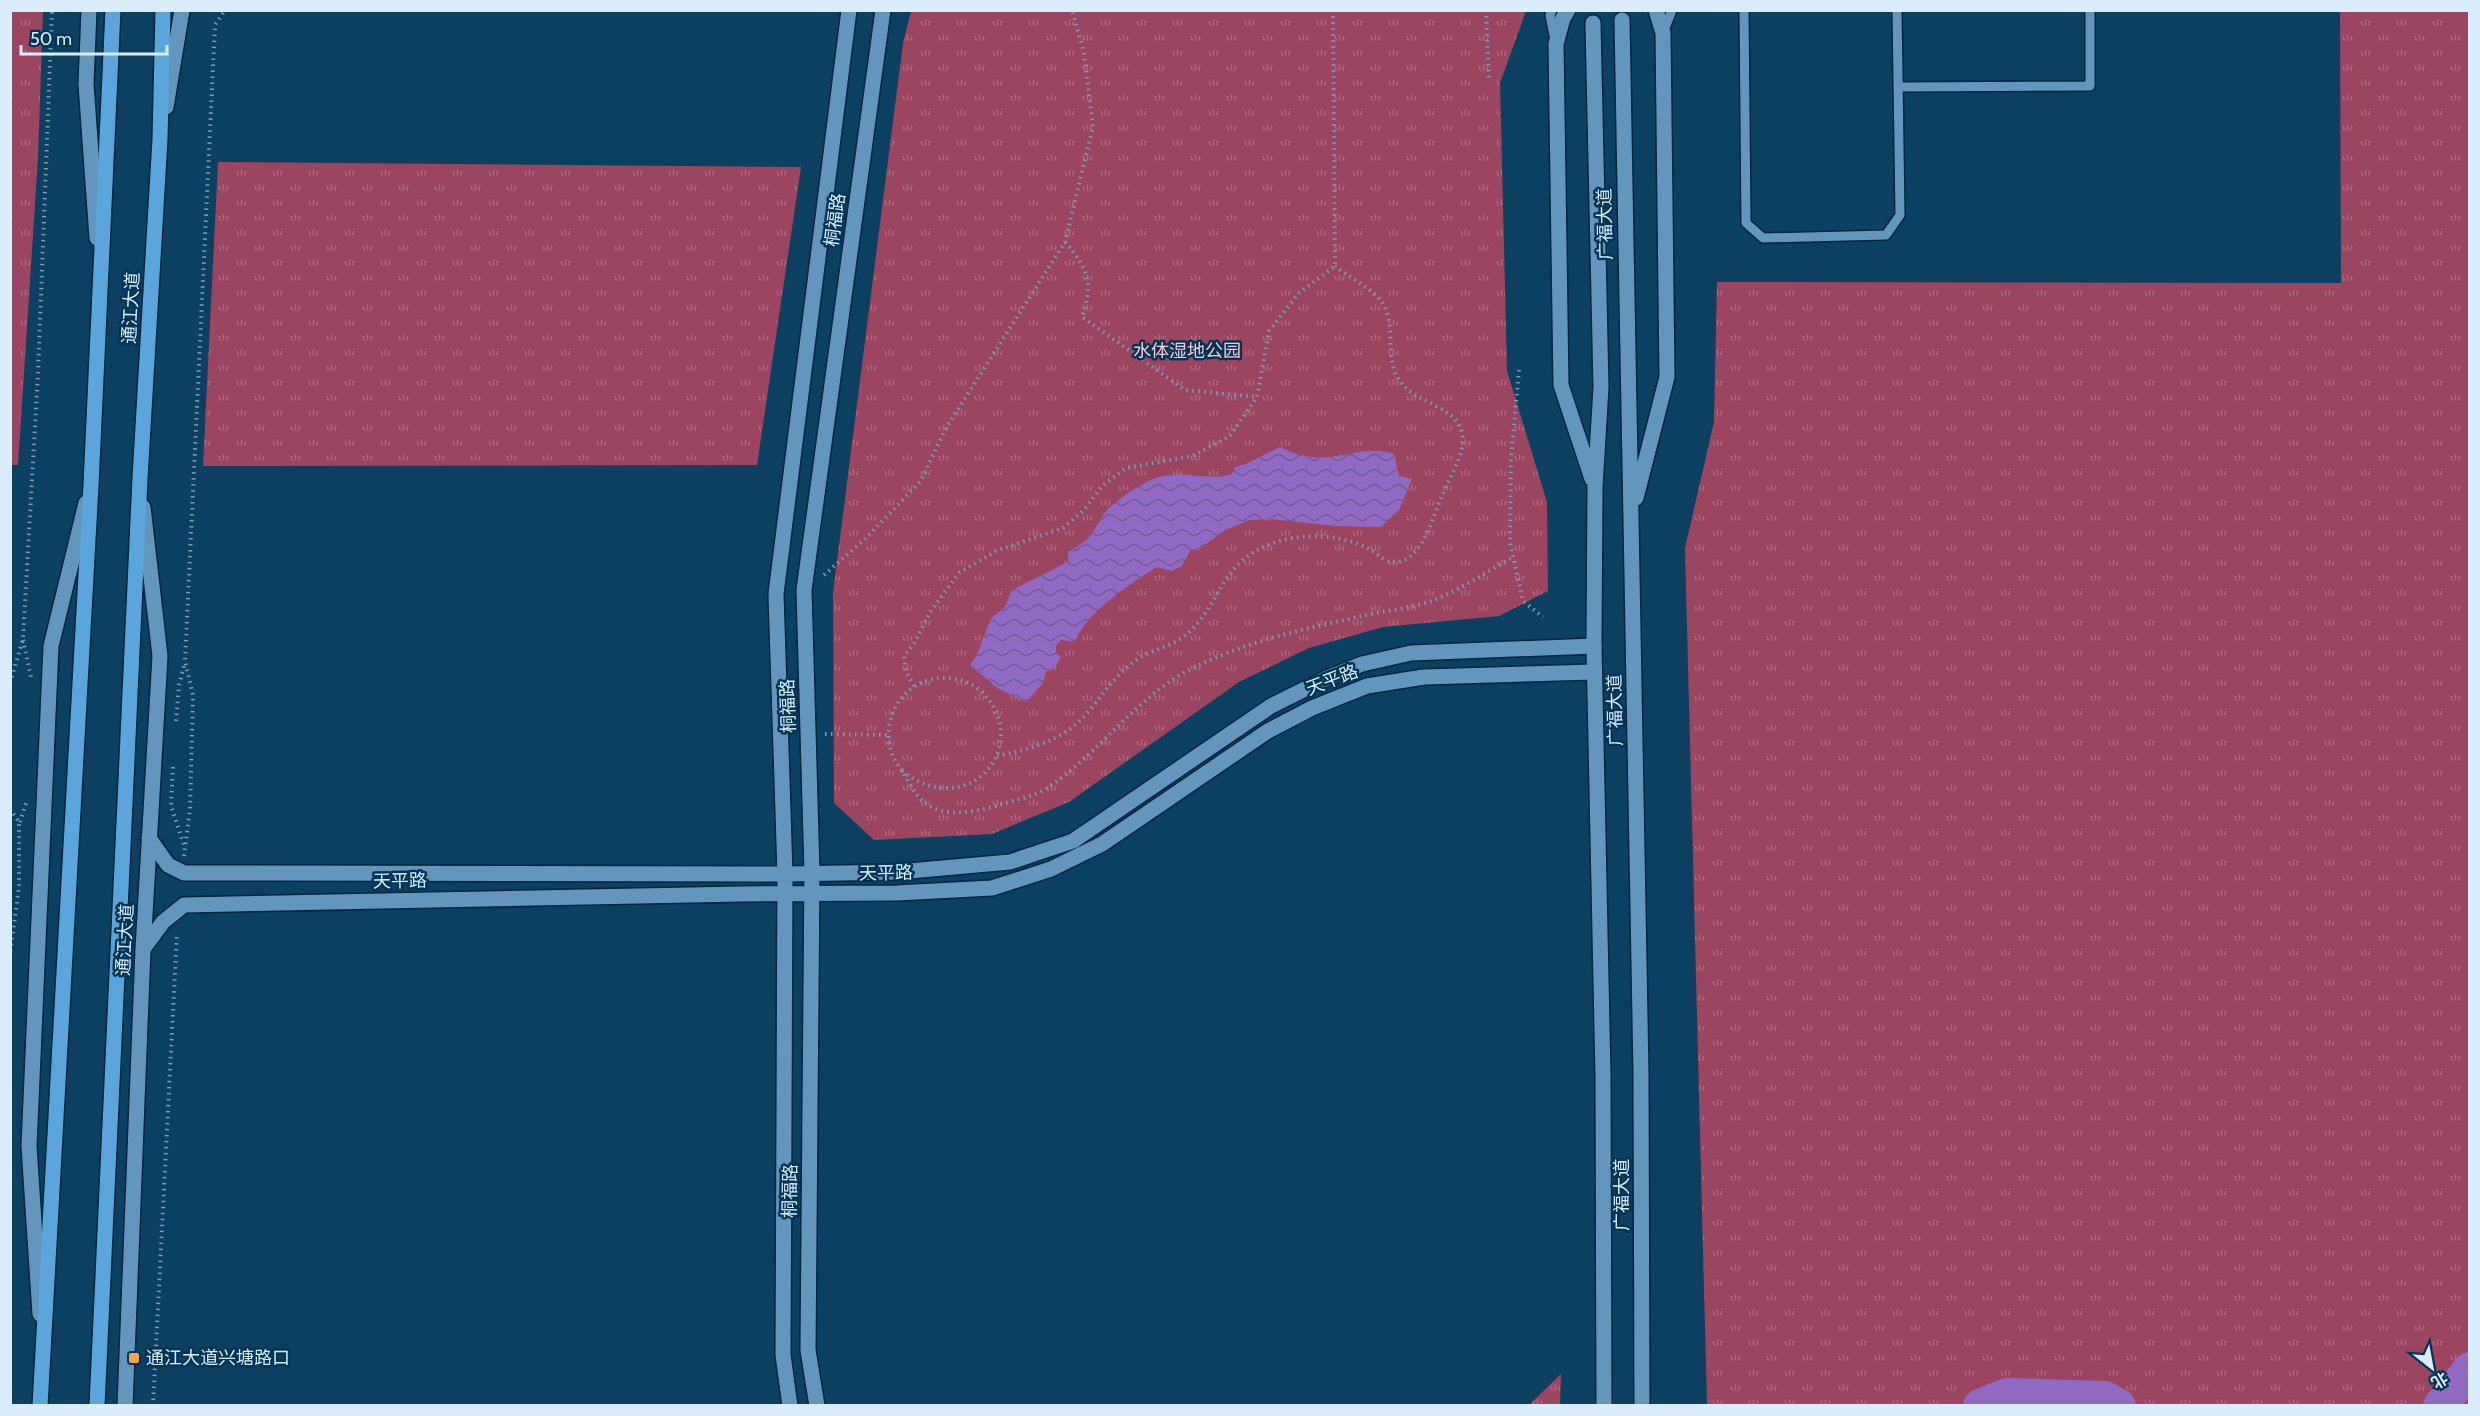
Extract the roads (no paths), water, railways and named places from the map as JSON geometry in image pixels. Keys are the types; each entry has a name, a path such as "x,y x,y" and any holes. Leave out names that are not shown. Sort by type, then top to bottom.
{"main road":[{"name":"通江大道","path":"40,1406 90,485 113,10"},
{"name":"通江大道","path":"97,1406 140,478 160,140 163,10"}],"street":[{"name":"通江大道","path":"89,10 86,84 100,276"},
{"name":"通江大道","path":"160,140 182,10"},
{"name":"桐福路","path":"790,1406 783,1355 785,874 776,594 849,10"},
{"name":"桐福路","path":"817,1406 808,1350 812,872 804,590 883,10"},
{"path":"1568,10 1563,18 1556,44 1561,385 1595,487"},
{"path":"1632,515 1667,377 1663,33 1656,10"},
{"name":"广福大道","path":"1622,20 1641,1074 1642,1402"},
{"name":"广福大道","path":"1593,23 1602,387 1595,487 1594,672 1603,1075 1604,1404"},
{"name":"通江大道","path":"125,1406 143,949 160,656 140,478"},
{"name":"通江大道","path":"43,1361 29,1146 51,646 90,485"},
{"name":"天平路","path":"149,838 168,865 184,873 785,874 898,872 1010,862 1073,841 1270,706 1324,679 1362,664 1411,653 1594,646"},
{"name":"天平路","path":"143,949 163,922 184,905 785,893 897,893 992,888 1051,869 1102,844 1268,731 1312,708 1367,686 1424,677 1594,672"}],"lane":[{"path":"1552,10 1550,15 1556,44"},
{"path":"1663,33 1672,10"},
{"path":"1744,10 1746,223 1763,238 1886,235 1900,215 1897,10"},
{"path":"1898,87 2090,86 2090,10"}],"water":[{"path":"1280,447 1313,457 1367,451 1394,454 1399,476 1412,479 1399,510 1381,527 1336,526 1270,519 1250,520 1225,530 1198,550 1191,549 1182,566 1171,571 1157,567 1122,590 1099,610 1089,620 1075,642 1061,640 1056,646 1056,653 1061,657 1054,668 1046,672 1043,683 1026,702 999,689 970,665 977,655 991,618 1005,607 1012,590 1068,562 1068,552 1088,538 1113,504 1146,482 1159,477 1178,474 1214,477 1232,474 1235,467"}],"waterway":[{"path":"2440,1406 2470,1369"},
{"path":"1980,1406 2007,1395 2105,1398 2119,1406"}],"place":[{"name":"通江大道兴塘路口","path":"134,1358"}],"park label":[{"name":"水体湿地公园","path":"1187,351"}]}
